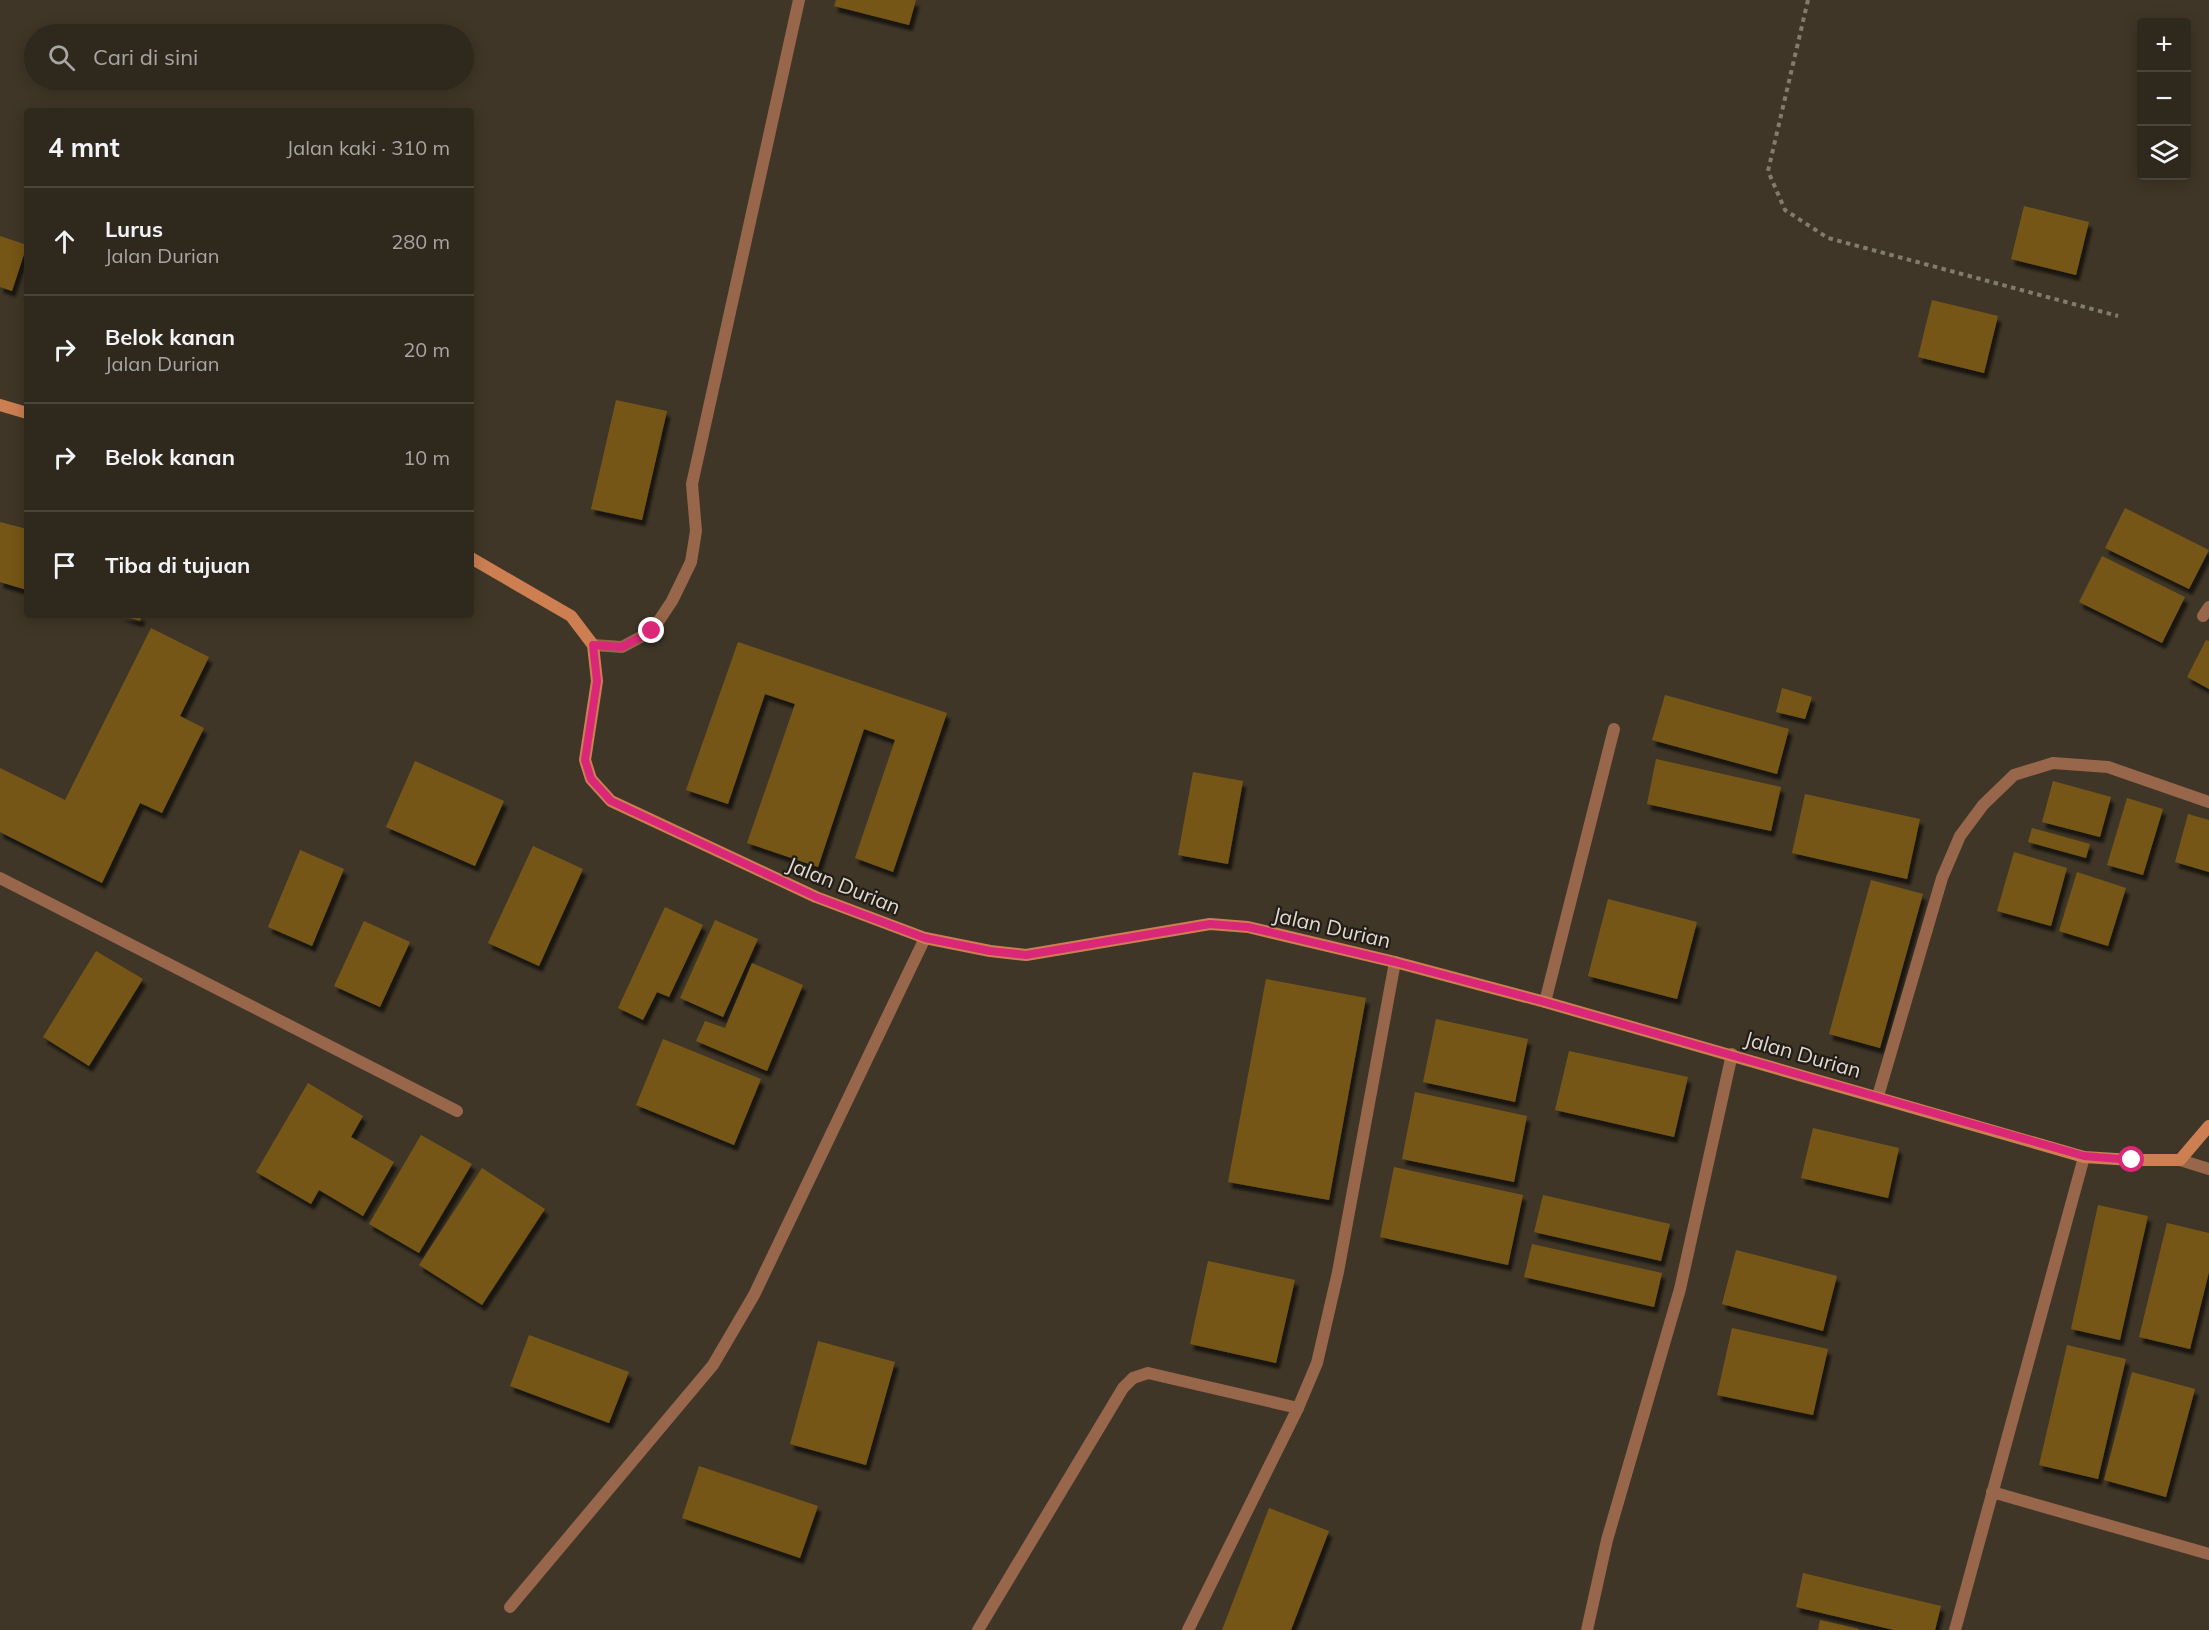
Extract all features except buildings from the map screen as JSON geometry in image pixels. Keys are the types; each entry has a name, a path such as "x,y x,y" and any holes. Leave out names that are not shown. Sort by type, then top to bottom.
{"street":[{"path":"474,560 571,616 593,645 622,647 652,631 672,601 691,562 696,531 693,484 799,0"},
{"path":"0,405 24,412"},
{"name":"Jalan Durian","path":"593,645 597,681 585,760 591,779 611,801 816,897 925,938 990,951 1026,955 1210,924 1248,927 1395,962 1545,1002 2084,1156 2132,1160 2180,1160"},
{"path":"1545,1002 1614,729"},
{"path":"1878,1096 1942,878 1960,836 1983,805 2014,775 2053,763 2108,767 2209,802"},
{"path":"0,878 457,1111"},
{"path":"510,1607 713,1365 754,1296 925,938"},
{"path":"1188,1630 1299,1408 1317,1363 1338,1272 1395,962"},
{"path":"1587,1630 1607,1540 1680,1289 1732,1054"},
{"path":"2209,1126 2180,1160 2209,1169"},
{"path":"1955,1630 2084,1156"},
{"path":"978,1630 1123,1388 1133,1378 1148,1373 1299,1408"},
{"path":"1992,1492 2209,1554"}],"path":[{"path":"1808,0 1767,171 1785,210 1828,238 2118,316"}],"route":[{"path":"652,631 622,647 593,645 597,681 585,760 591,779 611,801 816,897 925,938 990,951 1026,955 1210,924 1248,927 1395,962 1545,1002 2084,1156 2132,1160"}]}
